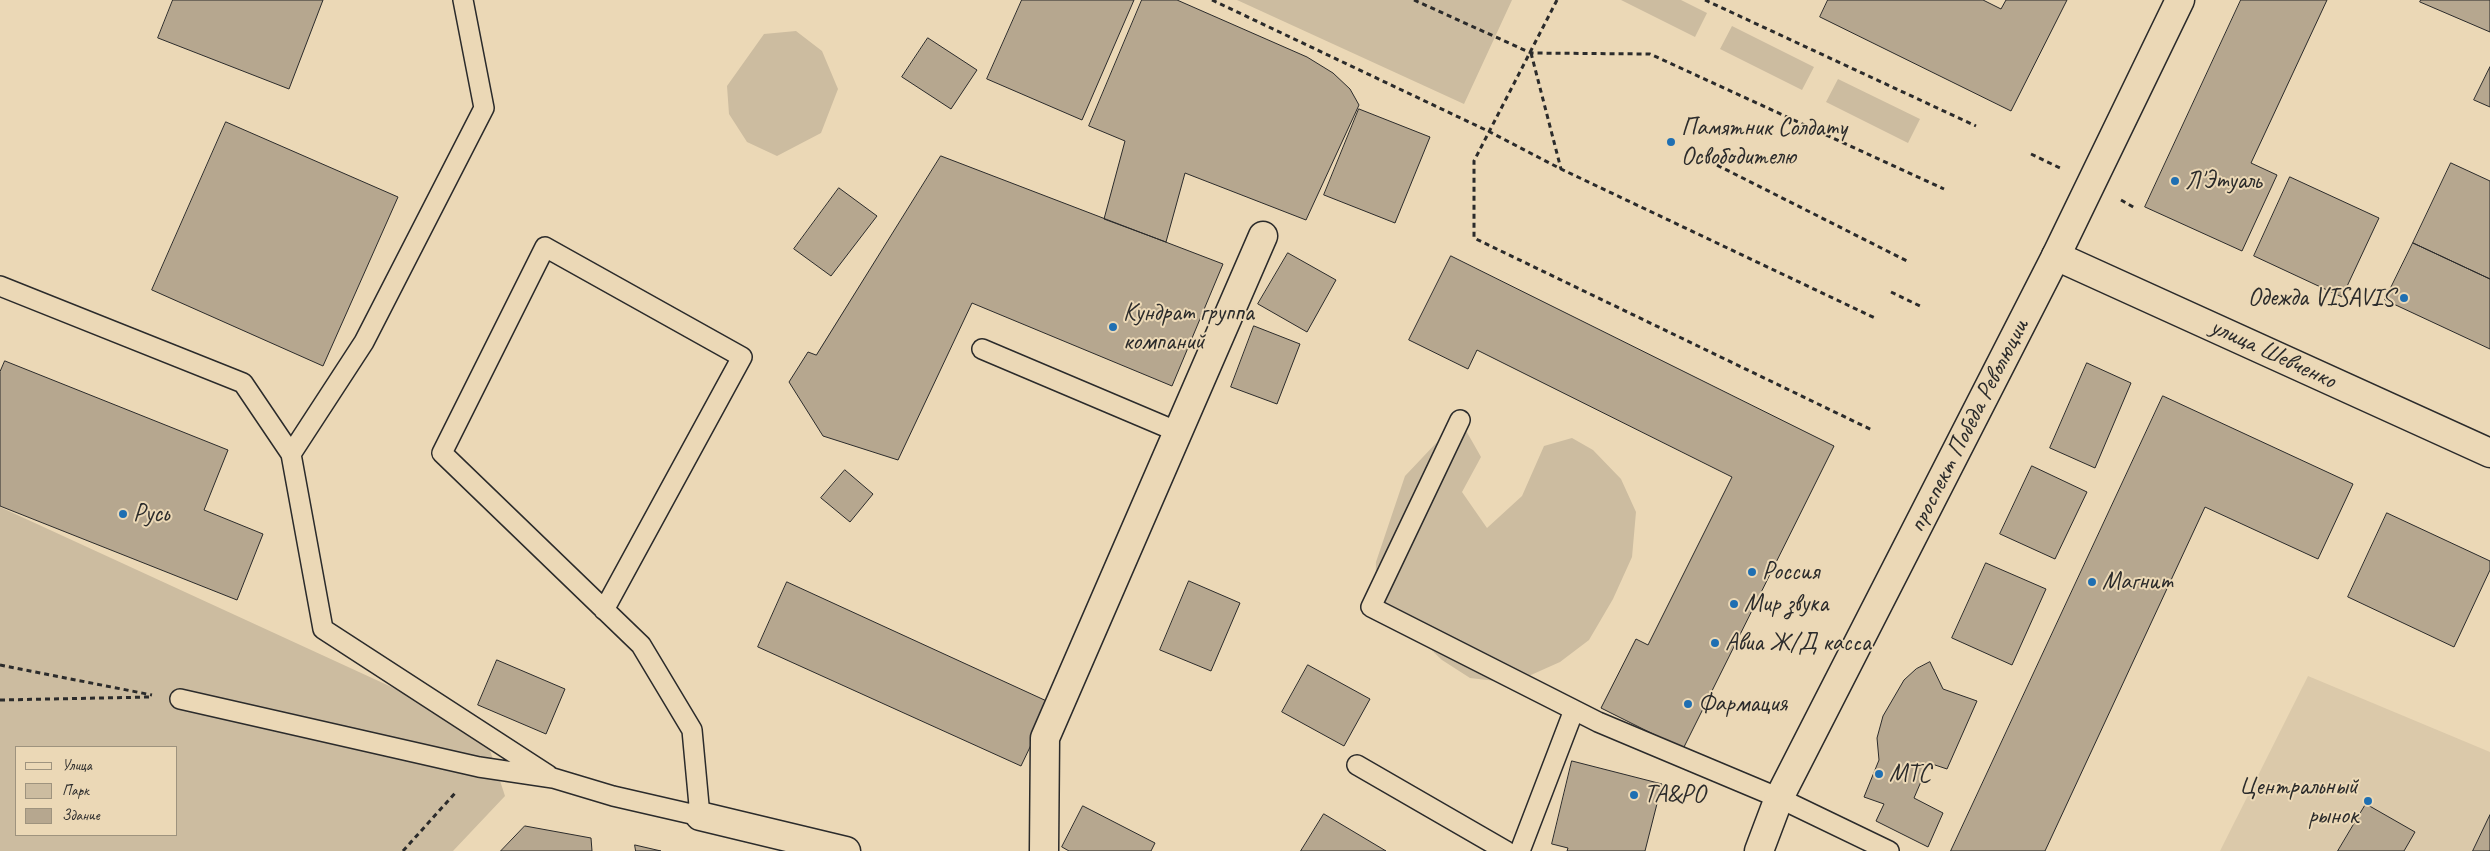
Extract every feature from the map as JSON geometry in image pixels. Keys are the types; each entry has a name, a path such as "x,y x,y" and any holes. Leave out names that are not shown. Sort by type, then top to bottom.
{"main road":[{"name":"проспект Победа Революции","path":"1759,851 1779,798 2056,256 2180,0"},
{"path":"1044,851 1045,738 1263,236"},
{"name":"улица Шевченко","path":"2056,256 2490,453"},
{"path":"700,816 846,851"}],"lane":[{"path":"291,454 364,342 484,108 463,0"},
{"path":"180,699 479,767 553,778 613,796 700,816 692,730 641,645 604,610 442,453 545,246 742,357 604,610"},
{"path":"0,286 243,382 291,454 323,629 553,778"},
{"path":"982,349 1178,432"},
{"path":"1460,420 1371,607 1574,710 1779,798 1889,851"},
{"path":"1520,851 1574,710"},
{"path":"1356,765 1506,851"}],"path":[{"path":"1212,0 1877,319"},
{"path":"1414,0 1531,52 1650,54 1944,189"},
{"path":"1557,0 1474,161 1474,238 1872,430"},
{"path":"1705,0 1976,126"},
{"path":"1531,52 1561,169"},
{"path":"1701,157 1909,262"},
{"path":"1891,292 1920,306"},
{"path":"0,665 158,696 0,700"},
{"path":"403,851 479,767"}],"shaded area":[{"name":"Центральный рынок","path":"2308,676 2490,752 2490,851 2220,851"}],"green space":[{"path":"1237,0 1512,0 1464,104"},
{"path":"1621,0 1681,0 1707,13 1695,37"},
{"path":"1732,26 1814,67 1802,90 1720,49"},
{"path":"796,31 822,51 838,89 821,133 777,156 747,142 729,114 727,86 764,34"},
{"path":"1838,79 1920,119 1908,143 1826,102"},
{"path":"1460,420 1481,457 1462,492 1487,528 1522,496 1544,446 1572,438 1593,450 1621,479 1636,512 1632,557 1613,599 1589,640 1560,662 1513,683 1470,678 1442,660 1375,597 1376,562 1405,476"},
{"path":"0,507 483,729 505,796 453,851 0,851"}],"building":[{"path":"173,0 323,0 289,89 158,38"},
{"path":"1022,0 1134,0 1082,120 987,79"},
{"path":"1142,0 1177,0 1307,57 1333,73 1350,89 1359,105 1306,220 1185,173 1166,242 1104,219 1125,141 1089,126"},
{"path":"1828,0 1983,0 2001,9 2006,0 2067,0 2011,111 1820,17"},
{"path":"2241,0 2327,0 2251,163 2277,175 2242,251 2145,207"},
{"path":"2421,0 2490,0 2490,32 2420,2"},
{"path":"928,38 977,70 951,109 902,77"},
{"path":"2490,67 2490,107 2474,100"},
{"path":"1359,109 1430,137 1395,223 1324,195"},
{"path":"226,122 398,197 323,366 152,290"},
{"name":"Кундрат группа компаний","path":"941,156 1223,264 1172,386 972,303 898,460 823,436 789,382 808,352 816,355"},
{"path":"2451,163 2490,181 2490,279 2413,243"},
{"path":"2290,177 2379,218 2342,297 2254,256"},
{"path":"839,188 877,216 831,276 794,249"},
{"path":"2413,243 2490,279 2490,349 2385,300"},
{"path":"1288,253 1336,280 1307,332 1258,304"},
{"path":"1451,256 1834,446 1683,749 1601,708 1636,639 1648,645 1732,477 1477,350 1468,369 1409,340"},
{"path":"1254,326 1300,344 1277,404 1231,387"},
{"path":"5,361 228,450 204,510 263,534 237,600 0,506 0,372"},
{"path":"2087,363 2131,383 2095,468 2050,448"},
{"path":"2163,396 2353,484 2318,559 2205,507 2045,851 1951,851"},
{"path":"2032,466 2087,492 2055,559 2000,534"},
{"path":"845,470 873,494 850,522 821,498"},
{"path":"2387,513 2490,561 2490,570 2454,647 2348,597"},
{"path":"1986,563 2046,589 2012,665 1952,638"},
{"path":"1189,581 1240,603 1211,671 1160,650"},
{"path":"787,582 1051,703 1021,766 758,647"},
{"path":"497,660 565,689 546,734 478,705"},
{"path":"1930,662 1943,689 1977,701 1947,769 1929,763 1914,798 1943,813 1928,847 1876,821 1884,804 1864,797 1879,760 1877,738 1883,716 1904,680 1916,669"},
{"path":"1308,665 1370,699 1344,746 1282,712"},
{"path":"1572,761 1662,784 1645,851 1567,851 1568,848 1552,844"},
{"path":"2366,804 2415,832 2404,851 2338,851"},
{"path":"1083,806 1155,843 1151,851 1069,851 1062,847"},
{"path":"1324,814 1386,851 1301,851"},
{"path":"2490,815 2490,851 2473,851"},
{"path":"525,826 591,838 592,851 501,851"},
{"path":"635,845 661,851 636,851"}],"place":[{"name":"Памятник Солдату Освободителю","path":"1671,142"},
{"name":"Л'Этуаль","path":"2175,181"},
{"name":"Одежда VISAVIS","path":"2404,298"},
{"name":"Кундрат группа компаний","path":"1113,327"},
{"name":"Русь","path":"123,514"},
{"name":"Россия","path":"1752,572"},
{"name":"Магнит","path":"2092,582"},
{"name":"Мир звука","path":"1734,604"},
{"name":"Авиа Ж/Д касса","path":"1715,643"},
{"name":"Фармация","path":"1688,704"},
{"name":"МТС","path":"1879,774"},
{"name":"ТА&РО","path":"1634,795"},
{"name":"Центральный рынок","path":"2368,801"}]}
